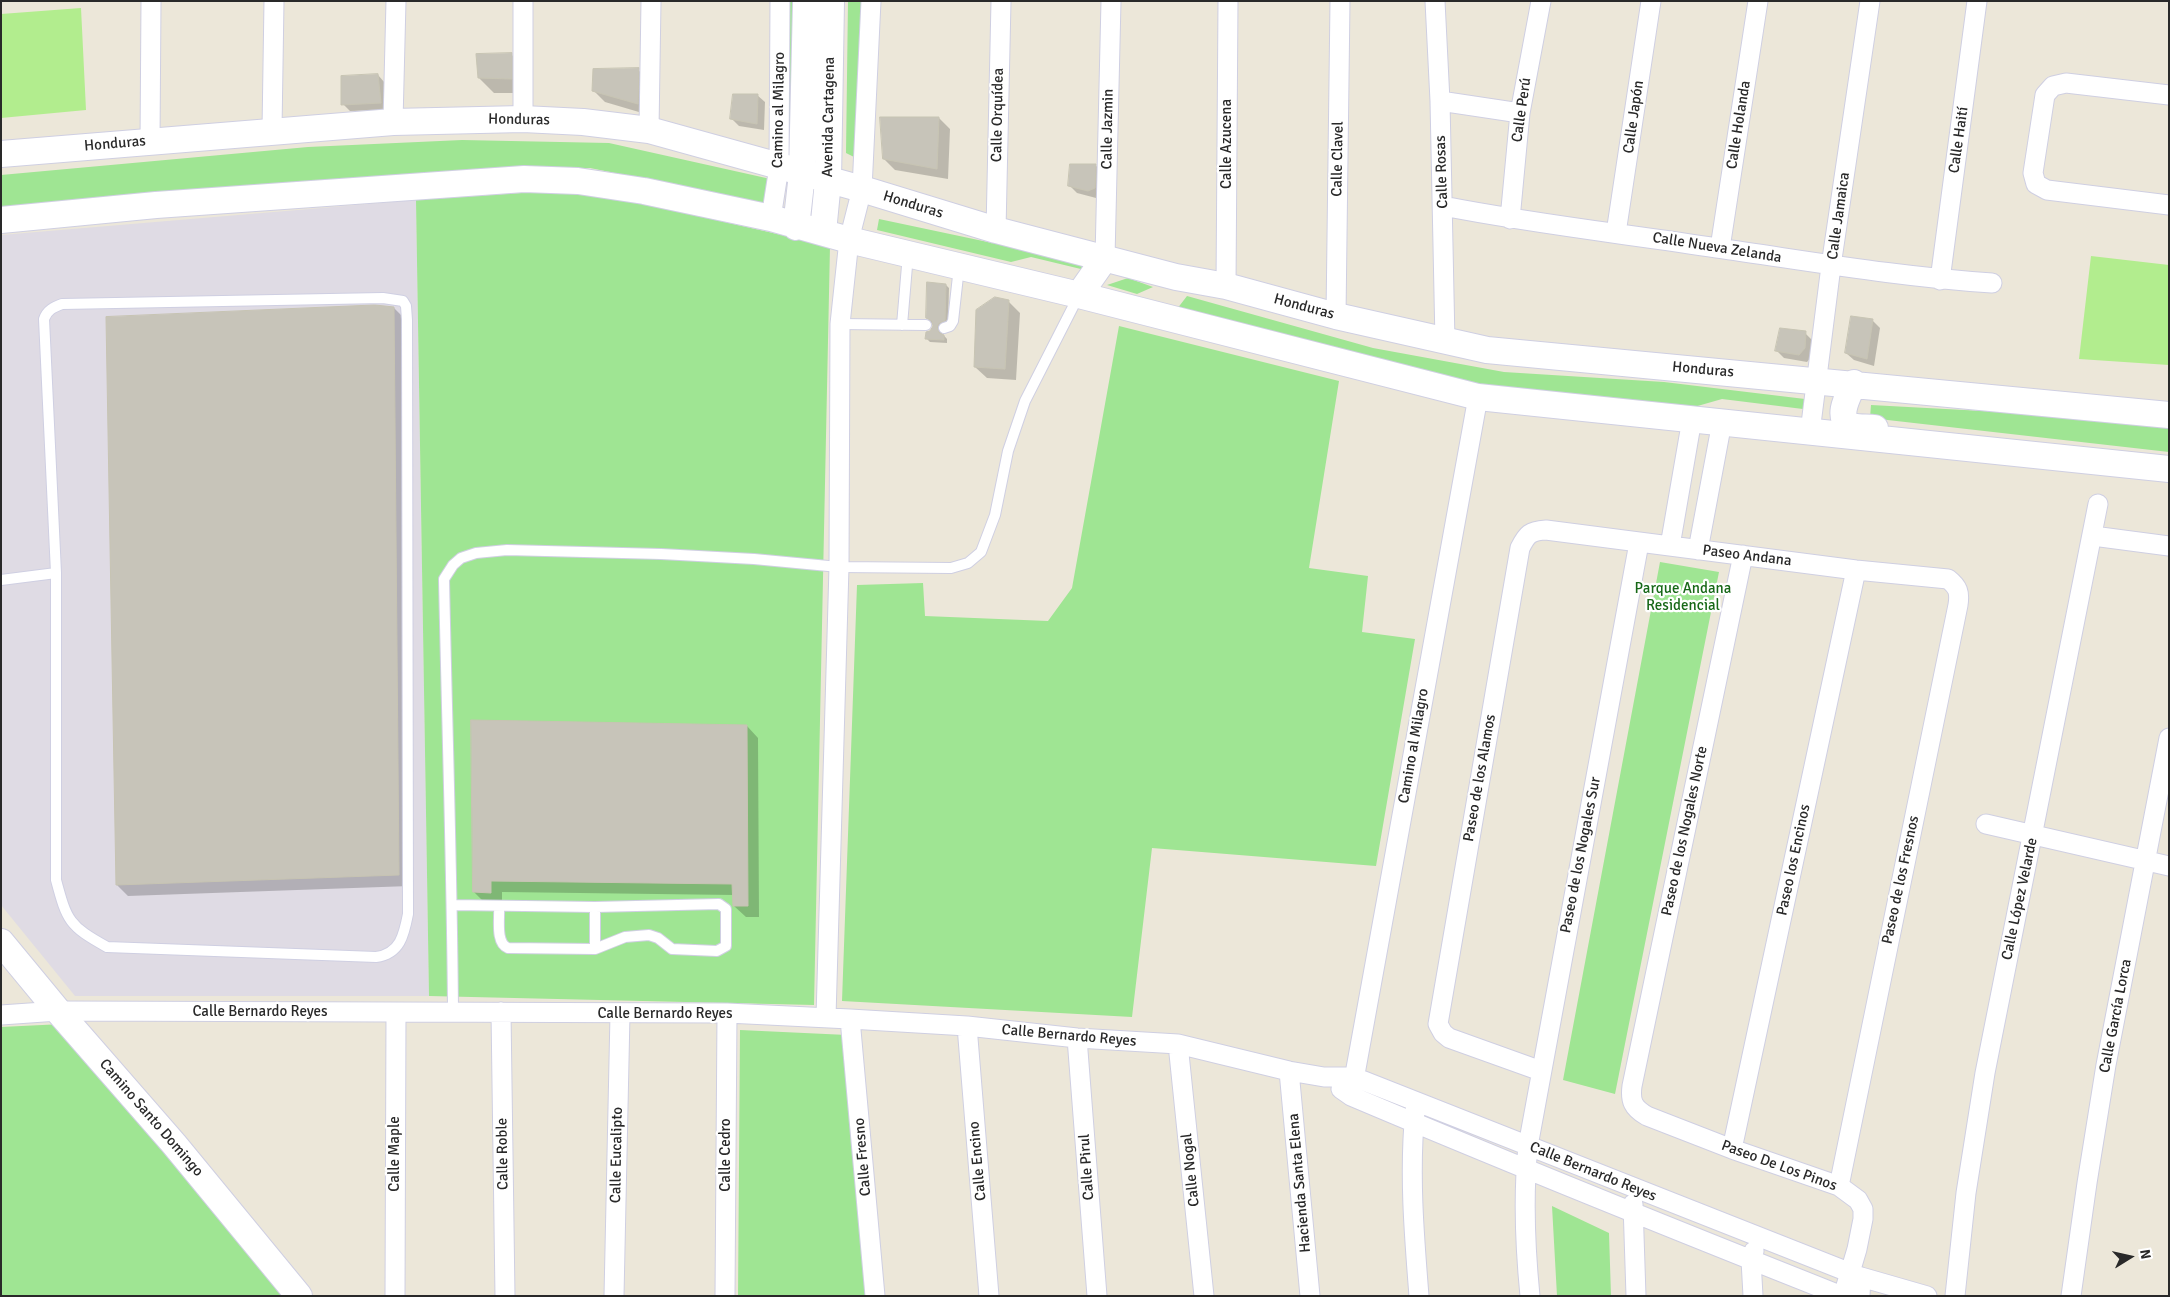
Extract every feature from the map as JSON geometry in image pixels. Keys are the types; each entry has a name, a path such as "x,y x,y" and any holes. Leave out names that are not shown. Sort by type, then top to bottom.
{"street":[{"path":"150,142 151,1"},
{"path":"272,130 274,1"},
{"path":"394,122 396,1"},
{"path":"523,1 523,119"},
{"path":"649,130 651,1"},
{"name":"Camino al Milagro","path":"771,218 790,170 780,1"},
{"name":"Avenida Cartagena","path":"796,227 790,170 806,1"},
{"name":"Avenida Cartagena","path":"823,232 828,181 831,1"},
{"path":"826,1017 839,567 840,324 849,240 862,189 872,1"},
{"name":"Calle Orquídea","path":"996,230 1001,1"},
{"name":"Calle Jazmin","path":"1105,258 1111,1"},
{"name":"Calle Azucena","path":"1226,286 1228,1"},
{"name":"Calle Clavel","path":"1336,316 1340,1"},
{"name":"Calle Rosas","path":"1435,1 1440,101 1445,342"},
{"name":"Calle Japón","path":"1616,233 1651,1"},
{"name":"Calle Holanda","path":"1720,248 1758,1"},
{"name":"Calle Jamaica","path":"1810,432 1831,266 1870,1"},
{"name":"Calle Haití","path":"1940,280 1977,1"},
{"name":"Calle Perú","path":"1510,219 1520,112 1538,2"},
{"path":"2169,95 2066,83 2053,86 2045,95 2033,173 2036,184 2047,190 2169,205"},
{"path":"1440,101 1520,112"},
{"name":"Honduras","path":"1,154 272,130 394,122 523,119 583,122 649,130 862,189 996,230 1176,277 1226,286 1336,316 1487,350 2169,415"},
{"path":"1,220 156,205 524,179 578,181 644,191 771,218 796,227 1079,295 1478,397 2169,469"},
{"name":"Calle Nueva Zelanda","path":"1443,206 1510,219 1720,248 1831,266 1940,280 1992,283"},
{"path":"1079,295 1105,258"},
{"path":"1161,316 1176,277"},
{"path":"1854,384 1847,396 1843,411 1846,421 1851,426 1934,434 1973,448"},
{"name":"Camino al Milagro","path":"1351,1096 1478,397"},
{"path":"1670,546 1692,419"},
{"path":"1698,550 1722,422"},
{"name":"Calle López Velarde","path":"1955,1296 1966,1193 1985,1073 2034,835 2098,504"},
{"name":"Paseo Andana","path":"1546,530 1856,570 1948,578"},
{"name":"Paseo de los Alamos","path":"1541,1071 1449,1038 1443,1033 1438,1024 1520,548 1526,537 1534,531 1546,530"},
{"path":"2093,536 2169,546"},
{"name":"Paseo de los Nogales Sur","path":"1530,1296 1525,1242 1528,1146 1639,542"},
{"name":"Paseo de los Nogales Norte","path":"1634,1108 1631,1100 1632,1086 1743,555"},
{"name":"Paseo los Encinos","path":"1732,1149 1856,570"},
{"name":"Paseo de los Fresnos","path":"1840,1186 1960,594 1956,586 1948,578"},
{"name":"Calle García Lorca","path":"2072,1296 2087,1183 2106,1065 2169,738"},
{"path":"1986,824 2169,866"},
{"name":"Camino Santo Domingo","path":"1,942 58,1011 174,1144 299,1296"},
{"name":"Calle Bernardo Reyes","path":"1,1015 58,1011 727,1013 850,1018 967,1026 1077,1038 1178,1044 1289,1071 1324,1077 1354,1077 1758,1237 1857,1282 1927,1296"},
{"name":"Calle Roble","path":"501,1012 505,1296"},
{"name":"Calle Maple","path":"394,1296 396,1013"},
{"name":"Calle Cedro","path":"725,1296 727,1013"},
{"name":"Calle Eucalipto","path":"614,1296 620,1014"},
{"name":"Calle Fresno","path":"850,1018 875,1296"},
{"name":"Calle Encino","path":"967,1026 989,1296"},
{"name":"Calle Pirul","path":"1077,1038 1097,1296"},
{"name":"Calle Nogal","path":"1178,1044 1204,1296"},
{"name":"Hacienda Santa Elena","path":"1289,1071 1310,1296"},
{"name":"Calle Bernardo Reyes","path":"1324,1077 1351,1096 1414,1123 1633,1214 1842,1296"},
{"path":"1416,1102 1412,1159 1419,1296"},
{"name":"Paseo De Los Pinos","path":"1634,1108 1647,1116 1732,1149 1840,1186 1858,1200 1863,1209 1857,1282 1842,1296"},
{"path":"1633,1188 1636,1296"},
{"path":"1752,1296 1752,1260 1758,1237"}],"lane":[{"path":"902,325 908,253"},
{"path":"944,328 950,326 953,321 959,266"},
{"path":"453,1012 453,905 444,579 453,565 461,558 476,553 507,550 662,554 754,559 839,567 951,568 968,563 981,552 995,515 1008,451 1025,401 1079,295"},
{"path":"383,298 403,301 406,306 407,320 408,914 405,932 398,947 386,956 376,957 107,947 81,933 65,913 56,880 56,573 44,319 46,313 62,304 383,298"},
{"path":"840,324 926,325"},
{"path":"1,580 56,573"},
{"path":"453,905 595,907 719,904 726,909 727,941 724,948 717,951 672,949 658,938 649,935 625,937 595,949 508,948 500,941 499,906"},
{"path":"595,907 595,949"}],"shaded area":[{"path":"416,200 429,996 75,996 1,905 1,235"}],"green space":[{"path":"788,1 802,1 799,141 787,135"},
{"path":"848,1 866,1 862,161 846,153"},
{"path":"81,8 86,110 1,118 1,14"},
{"path":"462,140 609,143 775,180 768,204 590,168 341,181 1,211 1,175 308,147"},
{"path":"580,189 830,246 814,1005 429,996 416,200"},
{"path":"879,219 1087,263 1085,270 1031,257 1011,262 877,230"},
{"path":"2091,256 2169,265 2169,365 2079,359"},
{"path":"1128,278 1153,287 1137,294 1107,285"},
{"path":"1187,296 1373,348 1504,372 1664,382 1805,399 1803,409 1722,399 1694,407 1485,385 1393,368 1177,309"},
{"path":"1119,326 1339,381 1309,568 1368,576 1362,632 1415,639 1376,866 1152,848 1132,1017 842,1001 857,585 923,583 925,616 1048,621 1072,588"},
{"path":"1871,405 2169,421 2169,452 1870,418"},
{"name":"Parque Andana Residencial","path":"1660,562 1719,572 1615,1094 1563,1080"},
{"path":"63,1024 296,1296 1,1296 1,1027"},
{"path":"740,1030 847,1035 872,1296 738,1296"},
{"path":"1552,1206 1609,1233 1611,1296 1557,1296"}],"building":[{"path":"512,53 512,79 478,78 476,54"},
{"path":"639,68 638,104 592,91 593,69"},
{"path":"378,74 381,103 341,105 341,76"},
{"path":"733,94 758,94 757,124 730,119"},
{"path":"880,117 939,117 937,169 883,159"},
{"path":"1070,164 1096,164 1095,188 1088,191 1068,186"},
{"path":"927,282 946,284 945,321 939,323 937,327 939,333 944,335 944,340 925,339 926,332 930,331 933,326 932,321 926,318"},
{"path":"995,297 1009,300 1005,369 974,367 976,310"},
{"path":"375,305 394,307 399,875 116,885 106,317"},
{"path":"1851,316 1873,319 1867,359 1845,353"},
{"path":"1780,328 1806,331 1805,348 1799,355 1775,351"},
{"path":"471,720 747,725 748,906 733,906 732,884 491,881 491,893 473,892"}]}
